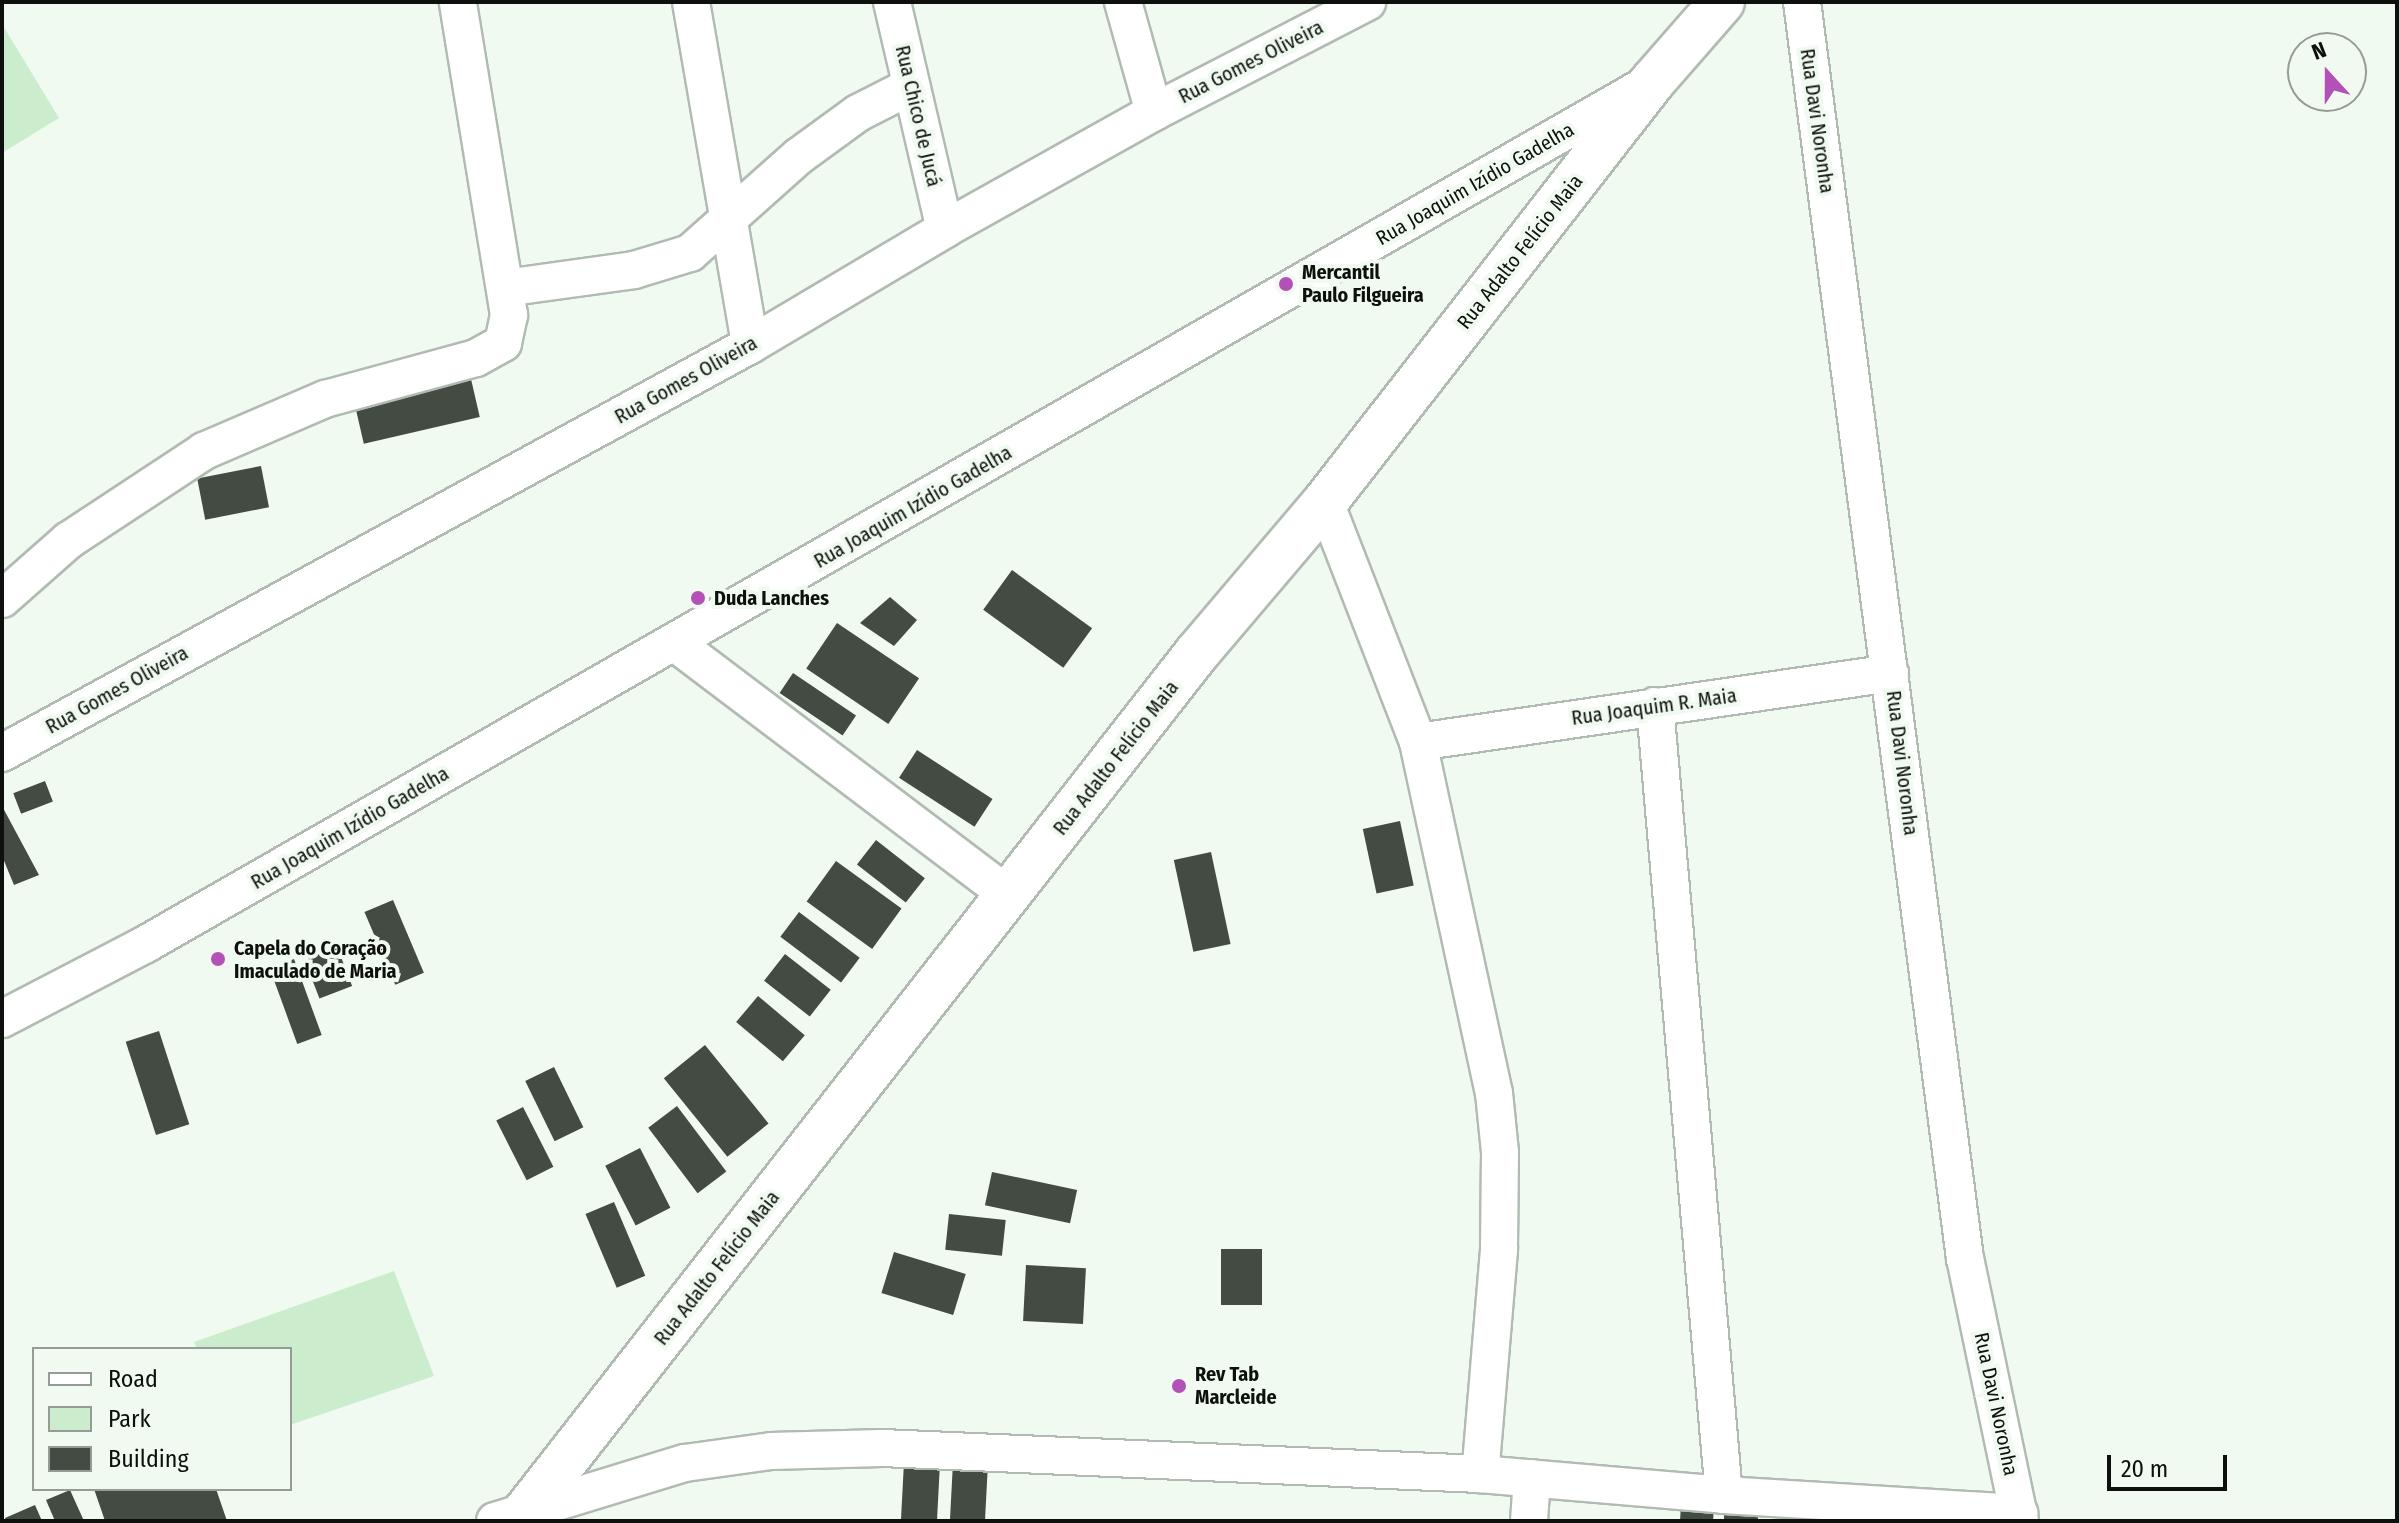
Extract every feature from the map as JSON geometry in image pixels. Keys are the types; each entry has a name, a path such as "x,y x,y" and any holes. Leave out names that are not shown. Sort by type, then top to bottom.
{"street":[{"path":"2,599 69,540 204,451 325,399 497,349 506,335 509,315 458,2"},
{"path":"691,2 750,345"},
{"name":"Rua Chico de Jucá","path":"892,2 945,229"},
{"path":"1123,2 1154,112"},
{"name":"Rua Adalto Felício Maia","path":"513,1517 1010,896 1197,653 1325,502 1653,81 1722,2"},
{"name":"Rua Davi Noronha","path":"1802,2 1965,1258 2019,1517"},
{"name":"Rua Gomes Oliveira","path":"2,753 750,345 945,229 1154,112 1365,3"},
{"name":"Rua Joaquim Izídio Gadelha","path":"2,1019 146,944 1653,81"},
{"path":"505,288 634,270 690,253 799,156 858,113 911,86"},
{"path":"1325,502 1418,742 1494,1093 1500,1152 1499,1250 1480,1474"},
{"path":"675,643 1010,896"},
{"name":"Rua Joaquim R. Maia","path":"1418,742 1890,673"},
{"path":"1655,706 1724,1495"},
{"path":"513,1517 685,1463 787,1450 882,1448 1480,1474 2019,1517"},
{"path":"1529,1521 1532,1478"}],"green space":[{"path":"2,24 59,118 2,153"},
{"path":"394,1271 434,1376 292,1424 292,1347 196,1347 194,1342"}],"building":[{"path":"471,379 480,417 364,444 355,406"},
{"path":"261,466 269,507 205,520 197,478"},
{"path":"1012,570 1092,628 1063,668 983,610"},
{"path":"890,597 917,620 894,646 860,623"},
{"path":"837,623 919,678 888,724 806,669"},
{"path":"793,673 856,715 843,735 780,693"},
{"path":"917,750 992,799 975,827 899,778"},
{"path":"45,781 53,802 21,814 13,793"},
{"path":"2,806 39,875 14,885 2,856"},
{"path":"1400,821 1414,886 1377,893 1363,829"},
{"path":"876,840 925,878 906,903 857,864"},
{"path":"1211,852 1231,944 1193,952 1174,860"},
{"path":"836,861 902,909 872,949 807,901"},
{"path":"393,900 424,973 395,985 364,912"},
{"path":"799,912 860,958 841,982 780,937"},
{"path":"336,944 352,986 319,999 303,957"},
{"path":"785,954 831,990 810,1017 764,981"},
{"path":"294,959 322,1035 297,1044 270,968"},
{"path":"758,996 805,1035 783,1061 736,1022"},
{"path":"159,1031 189,1124 156,1135 126,1042"},
{"path":"705,1045 769,1123 727,1157 664,1078"},
{"path":"554,1067 583,1127 555,1141 525,1081"},
{"path":"677,1106 726,1171 698,1193 648,1128"},
{"path":"523,1107 553,1167 527,1180 496,1121"},
{"path":"640,1148 670,1208 636,1225 605,1166"},
{"path":"992,1172 1077,1190 1070,1223 985,1205"},
{"path":"614,1202 645,1276 617,1288 585,1214"},
{"path":"949,1214 1006,1220 1002,1256 945,1250"},
{"path":"1221,1249 1262,1249 1262,1305 1221,1305"},
{"path":"894,1252 966,1274 953,1315 881,1293"},
{"path":"1026,1265 1086,1268 1083,1324 1023,1321"},
{"path":"904,1462 940,1464 937,1521 901,1521"},
{"path":"953,1462 988,1464 985,1521 950,1521"},
{"path":"70,1491 84,1521 55,1521 46,1500"},
{"path":"95,1491 217,1491 227,1521 105,1521"},
{"path":"1681,1503 1714,1505 1713,1521 1680,1521"},
{"path":"35,1505 42,1521 6,1521 5,1518"},
{"path":"1724,1514 1758,1516 1758,1521 1724,1521"}],"place":[{"name":"Mercantil Paulo Filgueira","path":"1286,284"},
{"name":"Duda Lanches","path":"698,598"},
{"name":"Capela do Coração Imaculado de Maria","path":"218,959"},
{"name":"Rev Tab Marcleide","path":"1179,1386"}]}
